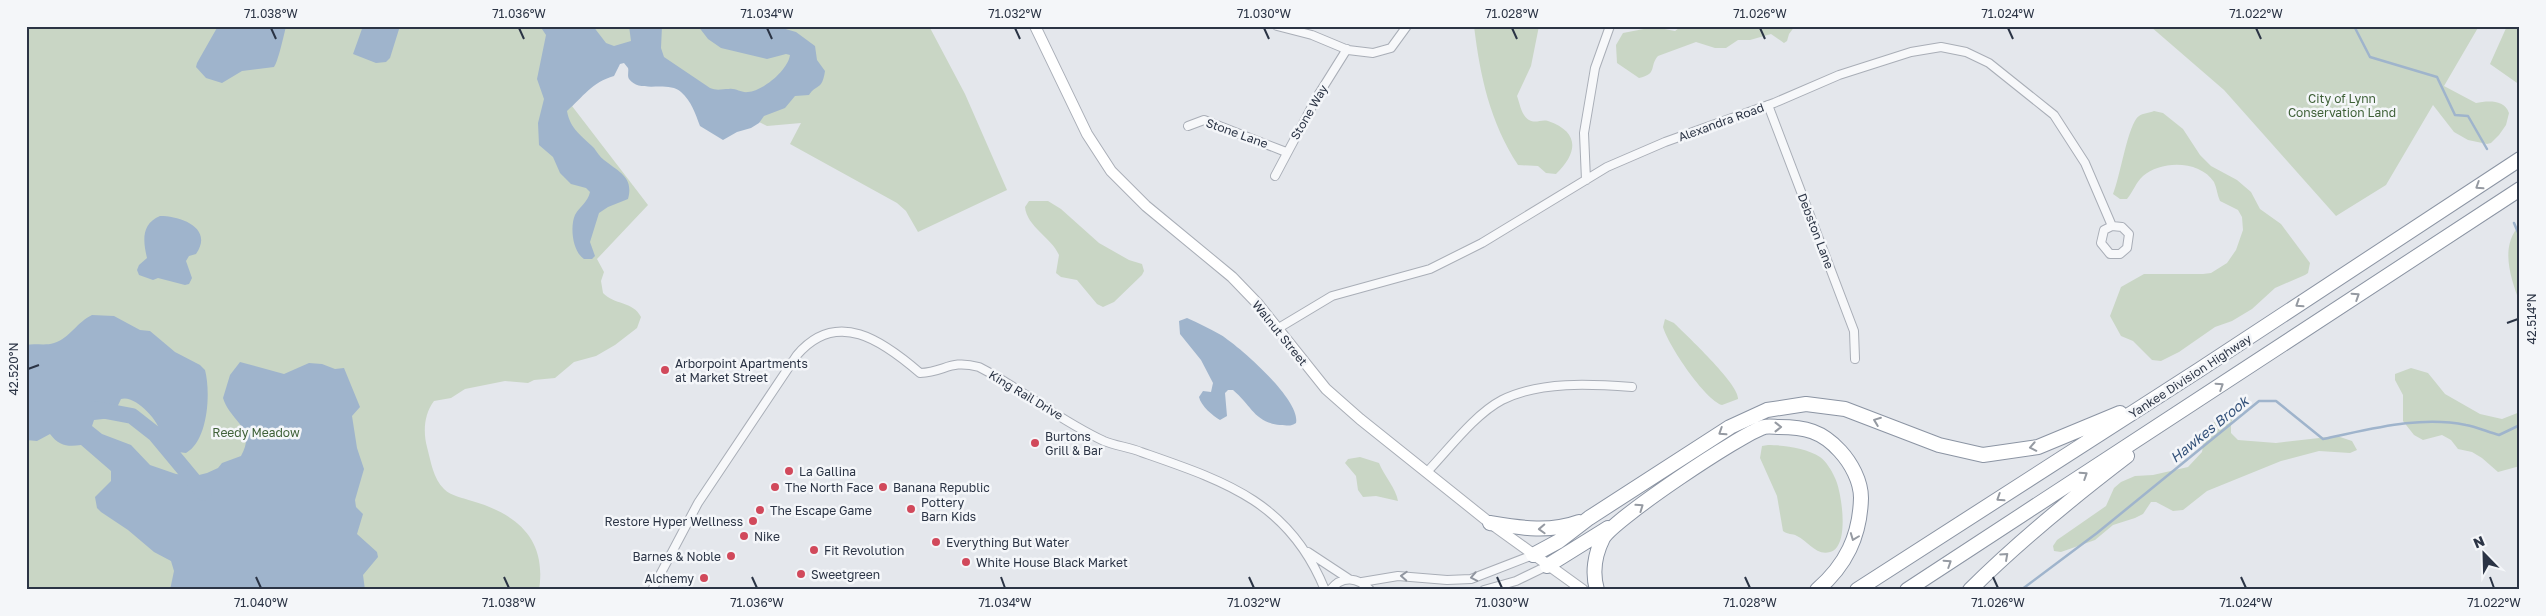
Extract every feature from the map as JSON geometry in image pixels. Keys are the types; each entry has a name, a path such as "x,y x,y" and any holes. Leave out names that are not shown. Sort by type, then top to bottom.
{"highway":[{"name":"Yankee Division Highway","path":"1857,590 2159,396 2520,159"},
{"name":"Yankee Division Highway","path":"1907,590 2520,190"},
{"path":"1533,555 1559,541 1589,518 1730,427 1767,410 1806,404 1845,409 1939,445 1984,455 2038,447 2159,396"},
{"path":"1970,590 2004,556 2066,503 2139,448 2177,414"},
{"path":"1547,566 1622,519 1731,443 1765,427 1802,427 1830,440 1851,463 1861,492 1860,522 1848,553 1827,581 1816,590"},
{"path":"1490,523 1525,529 1546,529 1567,526 1589,518"},
{"path":"1597,590 1595,567 1598,552 1604,538 1622,519"}],"main road":[{"name":"Walnut Street","path":"1034,26 1087,134 1111,171 1146,206 1232,277 1277,328 1326,389 1490,523 1547,566 1583,590"}],"street":[{"path":"1276,26 1312,34 1347,49 1373,53 1391,48 1408,26"},
{"path":"1586,180 1586,123 1595,68 1610,26"},
{"name":"Alexandra Road","path":"1277,328 1332,296 1430,269 1482,243 1607,167 1665,142 1768,105 1839,76 1911,52 1941,47 1966,52 1988,63 2054,115 2084,163 2112,226"},
{"name":"Stone Way","path":"1275,176 1286,152 1317,97 1347,49"},
{"name":"Debston Lane","path":"1768,105 1854,331 1855,358"},
{"name":"Stone Lane","path":"1188,126 1204,120 1286,152"},
{"name":"King Rail Drive","path":"652,590 698,503 797,355 807,343 818,336 843,330 866,337 896,352 920,373 956,364 979,367 1104,441 1224,482 1288,527 1306,551 1325,590"},
{"path":"1427,472 1487,411 1501,401 1520,393 1542,389 1601,385 1632,387"},
{"name":"King Rail Drive","path":"1306,551 1349,579"},
{"path":"1330,590 1337,583 1349,579 1362,582 1398,576 1447,580 1471,579 1533,555"},
{"path":"1484,590 1516,580 1547,566"},
{"path":"1362,582 1370,590"}],"green space":[{"name":"Reedy Meadow","path":"26,26 929,26 965,94 1007,190 918,232 906,211 897,203 790,144 801,123 767,126 638,60 604,63 572,106 648,205 597,259 604,272 601,281 603,293 612,300 633,308 638,312 641,317 637,328 615,345 596,356 574,362 555,378 534,380 528,383 505,381 465,389 451,398 434,401 425,423 427,447 440,485 454,495 503,513 525,531 533,543 538,556 540,572 539,590 26,590"},
{"path":"1474,26 1539,26 1531,66 1517,96 1526,118 1534,122 1548,121 1566,131 1570,137 1572,151 1569,158 1556,174 1546,173 1538,166 1518,165 1508,149 1493,115 1483,81"},
{"path":"1682,26 1795,26 1784,43 1771,34 1750,40 1738,40 1726,48 1715,48 1696,42 1658,56 1651,72 1639,78 1617,63 1616,45 1623,33 1654,27 1675,31"},
{"name":"City of Lynn Conservation Land","path":"2150,26 2479,26 2444,86 2476,103 2495,102 2503,105 2509,113 2506,125 2491,143 2487,144 2468,140 2454,132 2433,105 2386,185 2336,216 2224,90"},
{"path":"2507,26 2520,26 2520,85 2490,64"},
{"path":"2154,111 2163,113 2183,129 2200,155 2211,166 2237,180 2251,192 2260,209 2281,224 2310,263 2308,273 2305,275 2275,288 2252,309 2232,321 2215,327 2179,352 2161,361 2152,360 2133,341 2121,336 2110,316 2121,287 2144,274 2211,273 2227,263 2236,250 2243,230 2242,217 2238,210 2220,201 2214,182 2208,175 2190,166 2170,165 2151,171 2138,181 2127,199 2120,199 2113,194 2131,129 2139,116"},
{"path":"1029,201 1048,201 1061,209 1099,243 1129,260 1142,264 1144,271 1142,275 1114,302 1103,307 1097,304 1077,280 1061,277 1056,273 1059,255 1030,220 1025,207"},
{"path":"2520,225 2520,303 2513,284 2508,253 2514,233"},
{"path":"1665,319 1674,323 1722,372 1731,383 1738,399 1722,405 1706,393 1688,371 1672,346 1663,327"},
{"path":"2411,368 2428,373 2445,394 2480,414 2502,419 2520,412 2520,466 2498,472 2472,452 2458,449 2451,440 2442,435 2423,440 2414,435 2403,421 2403,395 2395,380 2395,374"},
{"path":"2236,412 2231,423 2231,433 2238,440 2276,443 2337,436 2352,441 2357,450 2350,453 2319,451 2281,461 2207,491 2183,510 2173,511 2156,502 2151,502 2143,514 2113,525 2095,540 2061,552 2054,551 2053,546 2057,540 2106,506 2114,488 2121,482 2135,476 2153,475 2188,467 2202,452 2205,433 2213,423"},
{"path":"1762,446 1788,446 1808,451 1820,457 1829,466 1838,485 1843,519 1840,541 1836,548 1830,552 1820,552 1801,538 1783,531 1777,496 1760,458"},
{"path":"1360,457 1379,463 1395,491 1398,501 1376,496 1363,497 1358,490 1356,476 1345,463 1348,459"}],"water":[{"path":"218,26 286,26 274,67 242,71 222,83 206,78 196,67"},
{"path":"363,26 400,26 390,58 386,62 376,63 353,54"},
{"path":"540,26 593,26 606,43 614,46 631,41 629,26 662,26 661,48 664,57 710,88 717,90 732,89 745,92 761,88 774,79 785,67 790,55 786,54 767,59 721,48 708,39 698,26 775,26 796,32 815,46 817,60 825,71 824,77 821,84 809,95 795,96 785,108 764,116 759,123 751,128 737,132 723,140 700,126 691,104 681,92 669,87 640,86 628,78 628,68 624,63 620,64 614,76 588,90 567,111 571,123 577,132 603,159 624,176 629,185 628,199 599,213 590,242 595,256 592,259 584,259 577,250 573,238 573,220 588,199 590,192 586,188 571,184 560,173 553,157 539,145 538,123 544,99 537,79 546,35"},
{"path":"160,216 177,218 193,225 201,237 196,254 189,256 186,261 192,278 189,284 185,285 158,278 153,280 139,275 137,270 139,265 147,258 144,239 146,228 154,219"},
{"path":"92,315 114,316 140,330 150,331 175,352 200,365 205,370 208,391 206,416 199,438 186,453 170,451 157,444 160,433 156,422 139,404 133,401 121,399 112,418 94,420 92,426 102,434 131,445 150,465 176,474 195,476 207,473 218,468 222,463 241,456 246,438 244,431 231,414 223,398 230,375 240,362 284,374 309,363 322,364 335,369 344,368 360,407 352,416 357,448 364,469 355,500 356,507 363,514 357,534 377,552 378,557 363,575 365,590 170,590 174,571 171,561 154,552 128,530 97,508 95,497 111,481 111,471 81,445 64,445 50,434 37,441 26,440 26,345 51,344 60,341"},
{"path":"1187,318 1230,341 1268,375 1289,401 1295,413 1296,423 1280,425 1264,421 1233,390 1228,390 1225,393 1227,416 1220,420 1214,416 1202,404 1199,397 1203,391 1211,392 1213,383 1201,360 1180,334 1179,321"}],"waterway":[{"name":"Hawkes Brook","path":"2354,26 2370,57 2437,77 2455,115 2468,116 2487,149"},
{"name":"Hawkes Brook","path":"2514,223 2520,237"},
{"name":"Hawkes Brook","path":"2021,590 2097,533 2259,401 2276,401 2323,439 2412,423 2448,422 2470,426 2499,435 2520,425"},
{"path":"95,409 132,416 155,434 204,493"}],"place":[{"name":"Arborpoint Apartments at Market Street","path":"665,370"},
{"name":"Burtons Grill & Bar","path":"1035,443"},
{"name":"La Gallina","path":"789,471"},
{"name":"The North Face","path":"775,487"},
{"name":"Banana Republic","path":"883,487"},
{"name":"Pottery Barn Kids","path":"911,509"},
{"name":"The Escape Game","path":"760,510"},
{"name":"Restore Hyper Wellness","path":"753,521"},
{"name":"Nike","path":"744,536"},
{"name":"Everything But Water","path":"936,542"},
{"name":"Fit Revolution","path":"814,550"},
{"name":"Barnes & Noble","path":"731,556"},
{"name":"White House Black Market","path":"966,562"},
{"name":"Sweetgreen","path":"801,574"},
{"name":"Alchemy","path":"704,578"}]}
